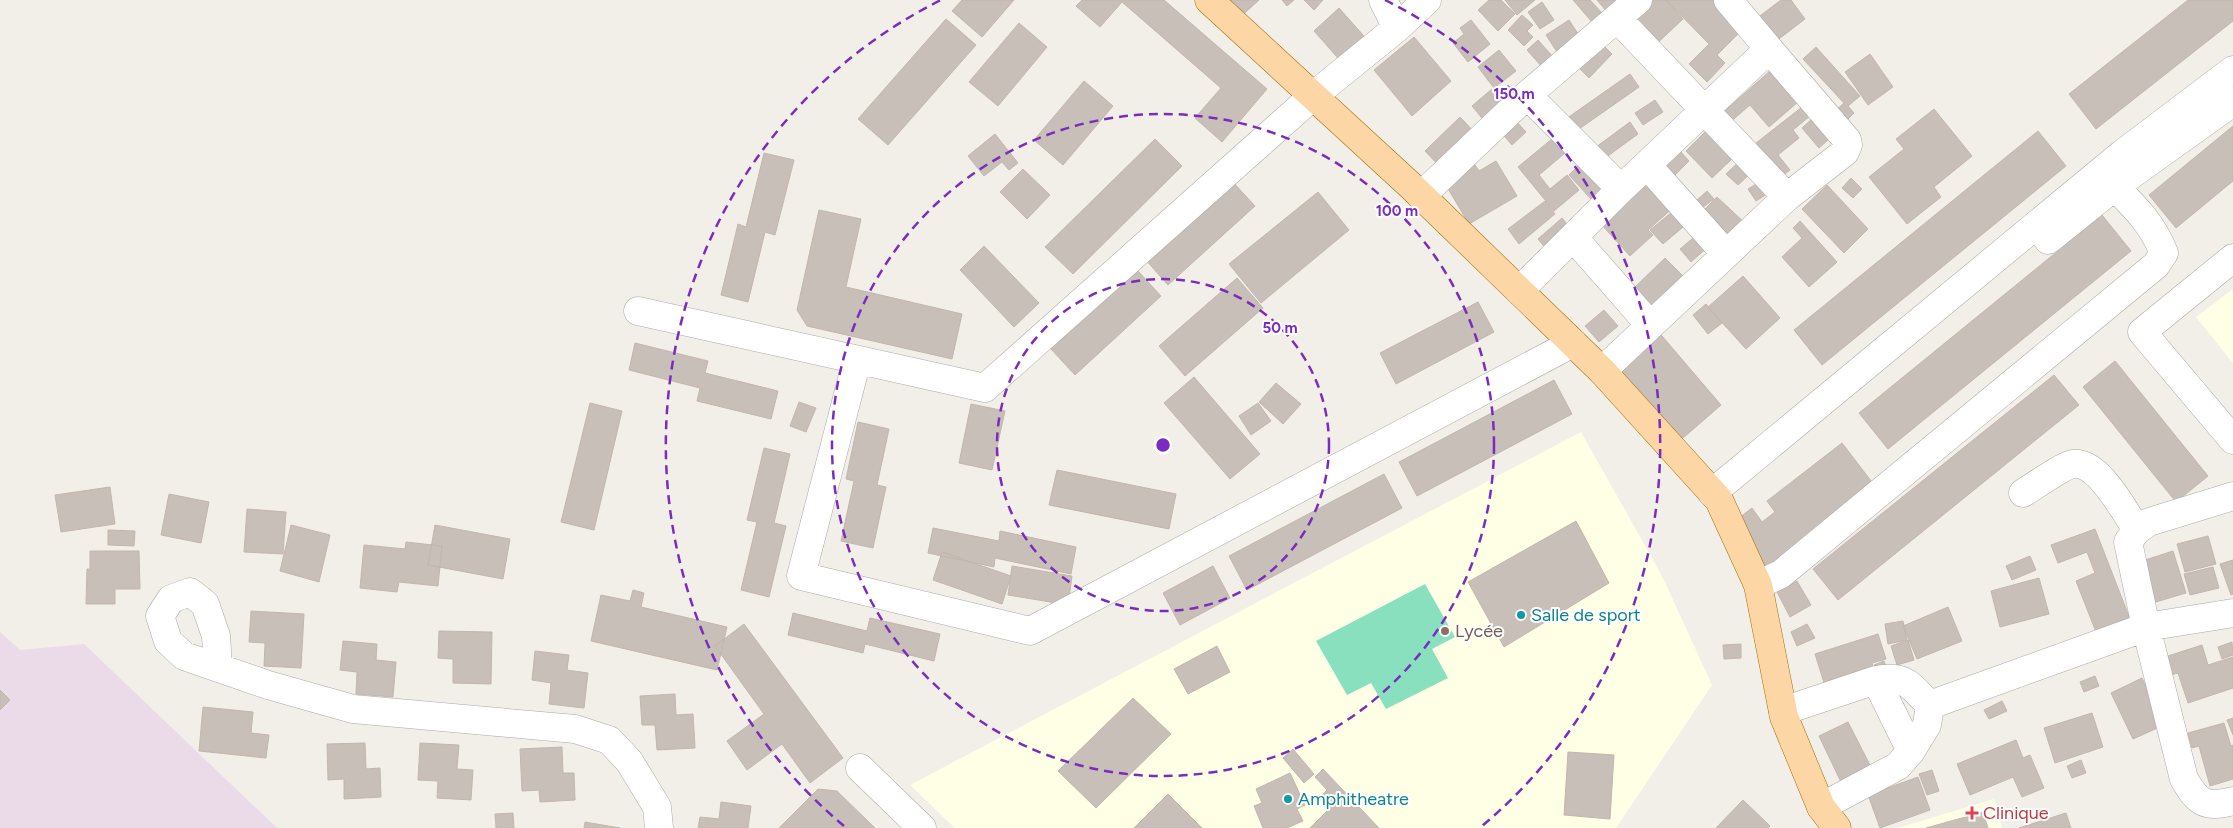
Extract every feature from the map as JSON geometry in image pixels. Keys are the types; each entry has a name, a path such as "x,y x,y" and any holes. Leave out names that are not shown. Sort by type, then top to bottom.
{"main road":[{"path":"1209,0 1421,196 1602,371 1716,497 1758,585 1783,711 1829,821"}],"street":[{"path":"1382,0 1397,28"},
{"path":"638,311 985,388 1313,96 1397,28 1427,0"},
{"path":"1421,196 1526,95 1638,0"},
{"path":"1602,371 1787,197 1845,152 1848,145 1847,140 1768,50 1728,0"},
{"path":"1617,18 1787,197"},
{"path":"1519,291 1621,189 1768,50"},
{"path":"2107,180 2122,154 2233,70"},
{"path":"1526,95 1621,189"},
{"path":"1716,497 2107,180 2233,102"},
{"path":"1647,165 1726,254"},
{"path":"1758,585 1781,574 2156,265 2164,253 2157,236 2134,204 2107,180"},
{"path":"1573,237 1650,325"},
{"path":"2233,258 2142,332 2233,440"},
{"path":"857,360 801,576 1030,630 1573,343"},
{"path":"2023,493 2072,464 2088,466 2100,476 2137,530"},
{"path":"2233,496 2149,522 2137,530 2128,542 2146,626 2184,779 2195,798 2215,806 2233,801"},
{"path":"1930,705 2146,626 2233,613"},
{"path":"218,666 268,685 353,709 575,729 609,740 629,761 643,782 656,807 659,828"},
{"path":"1783,711 1876,680 1894,677 1903,679 1930,705"},
{"path":"1876,680 1911,751"},
{"path":"1829,821 1898,766 1911,751 1926,725 1930,705"},
{"path":"860,768 922,828"}],"shaded area":[{"path":"2233,289 2233,363 2196,317"},
{"name":"Lycée","path":"1581,432 1662,576 1712,685 1616,828 955,828 910,785"},
{"path":"0,632 20,650 84,644 277,828 0,828"},
{"name":"Clinique","path":"1994,799 2002,828 1898,828"}],"green space":[{"path":"1425,584 1455,637 1432,649 1448,678 1386,709 1371,683 1347,695 1316,641"}],"building":[{"path":"962,0 1014,0 982,37 952,11"},
{"path":"1082,0 1164,0 1267,89 1222,142 1195,118 1221,88 1122,2 1100,27 1076,6"},
{"path":"1221,0 1259,0 1236,21"},
{"path":"1282,0 1294,0 1287,6"},
{"path":"1304,0 1323,0 1314,10"},
{"path":"1489,0 1501,0 1515,14 1498,31 1478,10"},
{"path":"1505,0 1535,0 1517,15"},
{"path":"1573,0 1590,0 1602,13 1592,22"},
{"path":"1597,0 1634,0 1612,18"},
{"path":"1654,0 1666,0 1683,19 1651,49 1628,25"},
{"path":"1666,0 1716,0 1744,28 1717,55 1725,63 1707,82 1689,64 1709,44"},
{"path":"1781,0 1791,0 1805,19 1775,42 1757,18"},
{"path":"2188,0 2233,0 2233,21 2096,129 2069,94"},
{"path":"1542,2 1554,20 1540,29 1528,12"},
{"path":"1339,8 1371,44 1345,66 1314,31"},
{"path":"1522,15 1533,25 1527,31 1533,37 1524,46 1508,30"},
{"path":"946,19 976,45 888,145 858,119"},
{"path":"1471,20 1490,44 1468,62 1453,43 1464,34 1460,28"},
{"path":"1569,20 1582,40 1559,55 1546,35"},
{"path":"1019,23 1047,47 998,106 969,82"},
{"path":"1414,37 1451,81 1412,116 1374,70"},
{"path":"1538,40 1554,58 1543,68 1527,50"},
{"path":"1599,41 1612,54 1589,78 1576,65"},
{"path":"1816,47 1860,96 1848,106 1854,113 1843,124 1833,113 1844,103 1803,59"},
{"path":"1499,50 1516,71 1494,88 1478,67"},
{"path":"1870,54 1893,87 1868,105 1845,72"},
{"path":"1770,71 1798,102 1769,127 1750,105 1728,124 1720,115"},
{"path":"1630,74 1639,87 1572,134 1563,121"},
{"path":"1084,81 1113,106 1063,165 1034,140"},
{"path":"1492,89 1506,106 1486,123 1472,106"},
{"path":"1655,100 1663,112 1643,125 1635,113"},
{"path":"1802,107 1810,116 1793,130 1799,138 1778,155 1790,170 1777,180 1751,147"},
{"path":"1934,109 1972,156 1934,187 1941,197 1907,224 1869,177 1904,149 1896,139"},
{"path":"1460,117 1479,137 1444,171 1425,151"},
{"path":"1812,119 1829,139 1819,148 1802,128"},
{"path":"1515,120 1526,132 1512,145 1501,132"},
{"path":"1630,122 1638,134 1601,161 1592,150"},
{"path":"2233,126 2233,181 2176,228 2149,195"},
{"path":"1709,128 1735,156 1712,178 1686,151"},
{"path":"2038,131 2066,166 1822,365 1794,330"},
{"path":"995,134 1018,163 1009,170 1002,162 984,176 968,156"},
{"path":"1553,138 1565,153 1539,175 1550,189 1567,175 1579,190 1554,211 1518,167"},
{"path":"1155,139 1182,166 1073,274 1045,247"},
{"path":"1679,150 1689,161 1669,181 1659,170"},
{"path":"764,153 794,160 775,235 765,232 748,302 721,295 738,224 746,227"},
{"path":"1742,159 1753,171 1738,185 1726,174"},
{"path":"1496,161 1517,196 1469,224 1444,182 1475,165 1479,171"},
{"path":"1578,166 1601,190 1591,199 1569,175"},
{"path":"1023,169 1050,195 1027,219 1000,192"},
{"path":"1851,178 1862,189 1853,198 1842,188"},
{"path":"1649,179 1674,207 1648,230 1653,235 1630,256 1600,223"},
{"path":"1231,180 1255,206 1168,285 1145,259"},
{"path":"1763,180 1770,192 1756,201 1748,189"},
{"path":"1827,185 1868,229 1844,253 1802,209"},
{"path":"1707,191 1714,199 1702,208 1696,201"},
{"path":"1318,192 1349,230 1261,303 1229,264"},
{"path":"1717,197 1746,224 1724,247 1695,219"},
{"path":"1545,201 1555,214 1519,244 1508,229"},
{"path":"1677,208 1689,222 1663,244 1650,230"},
{"path":"819,210 861,219 846,287 962,314 952,359 807,326 797,310"},
{"path":"2102,215 2131,251 1888,449 1859,413"},
{"path":"1562,218 1571,229 1547,250 1538,239"},
{"path":"1800,221 1837,262 1809,287 1782,257 1802,238 1793,228"},
{"path":"1699,233 1710,245 1691,262 1680,249"},
{"path":"984,246 1039,303 1014,327 960,270"},
{"path":"1665,258 1686,279 1655,310 1634,288"},
{"path":"1137,270 1161,296 1075,375 1051,349"},
{"path":"1743,276 1780,318 1746,349 1708,307"},
{"path":"1237,278 1263,308 1185,376 1159,346"},
{"path":"1478,302 1494,332 1396,384 1380,353"},
{"path":"1706,304 1722,323 1708,334 1693,315"},
{"path":"1604,310 1618,326 1599,342 1585,326"},
{"path":"1656,329 1721,405 1675,445 1609,370"},
{"path":"635,343 708,361 705,373 778,391 771,419 697,401 700,388 629,370"},
{"path":"2115,361 2208,476 2176,502 2083,387"},
{"path":"2054,375 2079,405 1838,600 1813,569"},
{"path":"1194,377 1260,454 1230,479 1164,403"},
{"path":"1554,380 1572,414 1417,496 1399,462"},
{"path":"1276,383 1301,404 1283,424 1259,402"},
{"path":"799,402 816,408 806,432 790,426"},
{"path":"590,403 622,411 594,530 561,522"},
{"path":"1258,403 1271,421 1251,435 1239,416"},
{"path":"971,404 1005,411 992,470 959,463"},
{"path":"858,422 889,429 877,485 886,487 873,548 841,541 854,481 846,479"},
{"path":"1842,443 1878,490 1764,579 1735,521 1752,508 1762,522 1775,512 1767,501"},
{"path":"764,448 790,454 774,523 786,526 769,597 741,590 757,522 747,520"},
{"path":"1057,470 1176,494 1169,529 1049,505"},
{"path":"1384,474 1402,508 1247,590 1229,556"},
{"path":"110,487 115,524 61,532 55,495"},
{"path":"169,494 209,502 201,543 161,535"},
{"path":"247,509 286,512 283,554 244,552"},
{"name":"Salle de sport","path":"1576,521 1609,583 1504,647 1468,582"},
{"path":"291,525 330,535 319,582 280,571"},
{"path":"435,525 510,539 503,579 428,565"},
{"path":"933,528 999,541 1000,531 1076,547 1071,574 995,558 994,567 928,553"},
{"path":"2095,529 2130,619 2096,632 2076,581 2095,573 2087,552 2058,563 2051,545"},
{"path":"108,530 135,531 134,546 108,545"},
{"path":"2208,536 2216,564 2185,572 2177,544"},
{"path":"406,542 442,546 438,586 399,582 397,592 360,588 364,545 405,549"},
{"path":"90,551 139,551 140,589 115,589 115,604 86,604 87,569 90,569"},
{"path":"2173,551 2186,593 2149,604 2136,563"},
{"path":"942,552 1011,576 1002,604 933,580"},
{"path":"2030,556 2036,570 2012,580 2006,566"},
{"path":"2233,560 2233,594 2231,595 2220,564"},
{"path":"1012,566 1072,576 1068,605 1008,595"},
{"path":"1213,566 1230,598 1180,625 1163,593"},
{"path":"2213,567 2219,588 2190,595 2184,574"},
{"path":"2039,578 2049,614 2000,627 1991,591"},
{"path":"1797,581 1811,605 1790,617 1777,592"},
{"path":"633,590 644,593 641,607 727,627 717,670 591,641 601,595 630,601"},
{"path":"1948,607 1962,641 1917,659 1903,626"},
{"path":"251,611 304,614 301,668 264,666 265,643 249,642"},
{"path":"793,613 867,631 870,618 940,634 934,661 865,644 863,653 788,635"},
{"path":"1903,621 1907,640 1888,644 1885,624"},
{"path":"744,624 843,758 810,783 782,744 747,770 727,741 764,714 715,646"},
{"path":"1807,624 1815,638 1797,646 1791,632"},
{"path":"439,631 492,632 491,684 453,683 453,659 438,658"},
{"path":"1878,634 1886,659 1872,663 1875,674 1826,689 1815,654"},
{"path":"1908,640 1914,660 1897,665 1891,646"},
{"path":"343,641 377,644 376,660 396,662 393,697 356,694 357,672 340,670"},
{"path":"2232,642 2233,655 2222,659 2218,647"},
{"path":"1741,644 1741,658 1724,659 1723,645"},
{"path":"2202,645 2208,665 2233,657 2233,688 2188,703 2178,673 2171,675 2165,657"},
{"path":"1217,646 1230,672 1188,694 1174,669"},
{"path":"535,651 569,655 567,670 588,673 584,708 549,704 551,683 532,680"},
{"path":"1884,661 1887,669 1877,672 1874,665"},
{"path":"2095,676 2099,686 2084,692 2080,682"},
{"path":"2142,678 2164,725 2133,739 2111,693"},
{"path":"0,690 10,700 0,710"},
{"path":"675,694 676,715 693,714 695,748 657,750 655,725 642,725 640,696"},
{"path":"1133,698 1171,734 1096,808 1058,771"},
{"path":"2002,701 2007,711 1989,719 1984,710"},
{"path":"203,707 253,712 251,733 269,735 266,758 199,751"},
{"path":"2092,713 2103,747 2055,763 2044,728"},
{"path":"2233,718 2233,735 2227,720"},
{"path":"1848,722 1871,767 1841,782 1819,736"},
{"path":"2224,723 2231,746 2233,745 2233,779 2210,786 2199,746 2192,748 2188,733"},
{"path":"2016,740 2023,758 2030,755 2044,788 2022,797 2013,777 1970,795 1957,764"},
{"path":"365,743 366,769 380,768 381,797 344,799 344,779 328,780 327,744"},
{"path":"420,743 459,745 457,769 473,770 471,800 437,798 438,781 418,780"},
{"path":"562,747 563,773 574,773 575,800 540,802 539,790 522,791 520,749"},
{"path":"1293,749 1314,774 1304,783 1283,758"},
{"path":"1568,752 1614,755 1610,819 1564,815"},
{"path":"2081,760 2086,773 2072,778 2067,766"},
{"path":"1323,769 1379,828 1310,828 1328,810 1318,799 1327,790 1315,777"},
{"path":"1932,770 1939,791 1927,795 1919,774"},
{"path":"1290,773 1305,805 1297,809 1303,821 1287,828 1263,828 1254,806 1262,803 1256,789"},
{"path":"1918,777 1930,810 1880,828 1868,795"},
{"path":"818,789 837,791 875,828 779,828"},
{"path":"1168,794 1202,828 1134,828"},
{"path":"1743,800 1770,826 1768,828 1716,828"},
{"path":"721,802 751,806 748,828 698,828 700,817 719,819"},
{"path":"1983,812 1988,828 1926,828"},
{"path":"513,813 514,828 496,828 495,814"},
{"path":"2066,813 2071,828 2019,828"},
{"path":"585,822 620,828 584,828"}],"place":[{"name":"Salle de sport","path":"1521,615"},
{"name":"Lycée","path":"1445,631"},
{"name":"Amphitheatre","path":"1288,799"},
{"name":"Clinique","path":"1972,813"}]}
